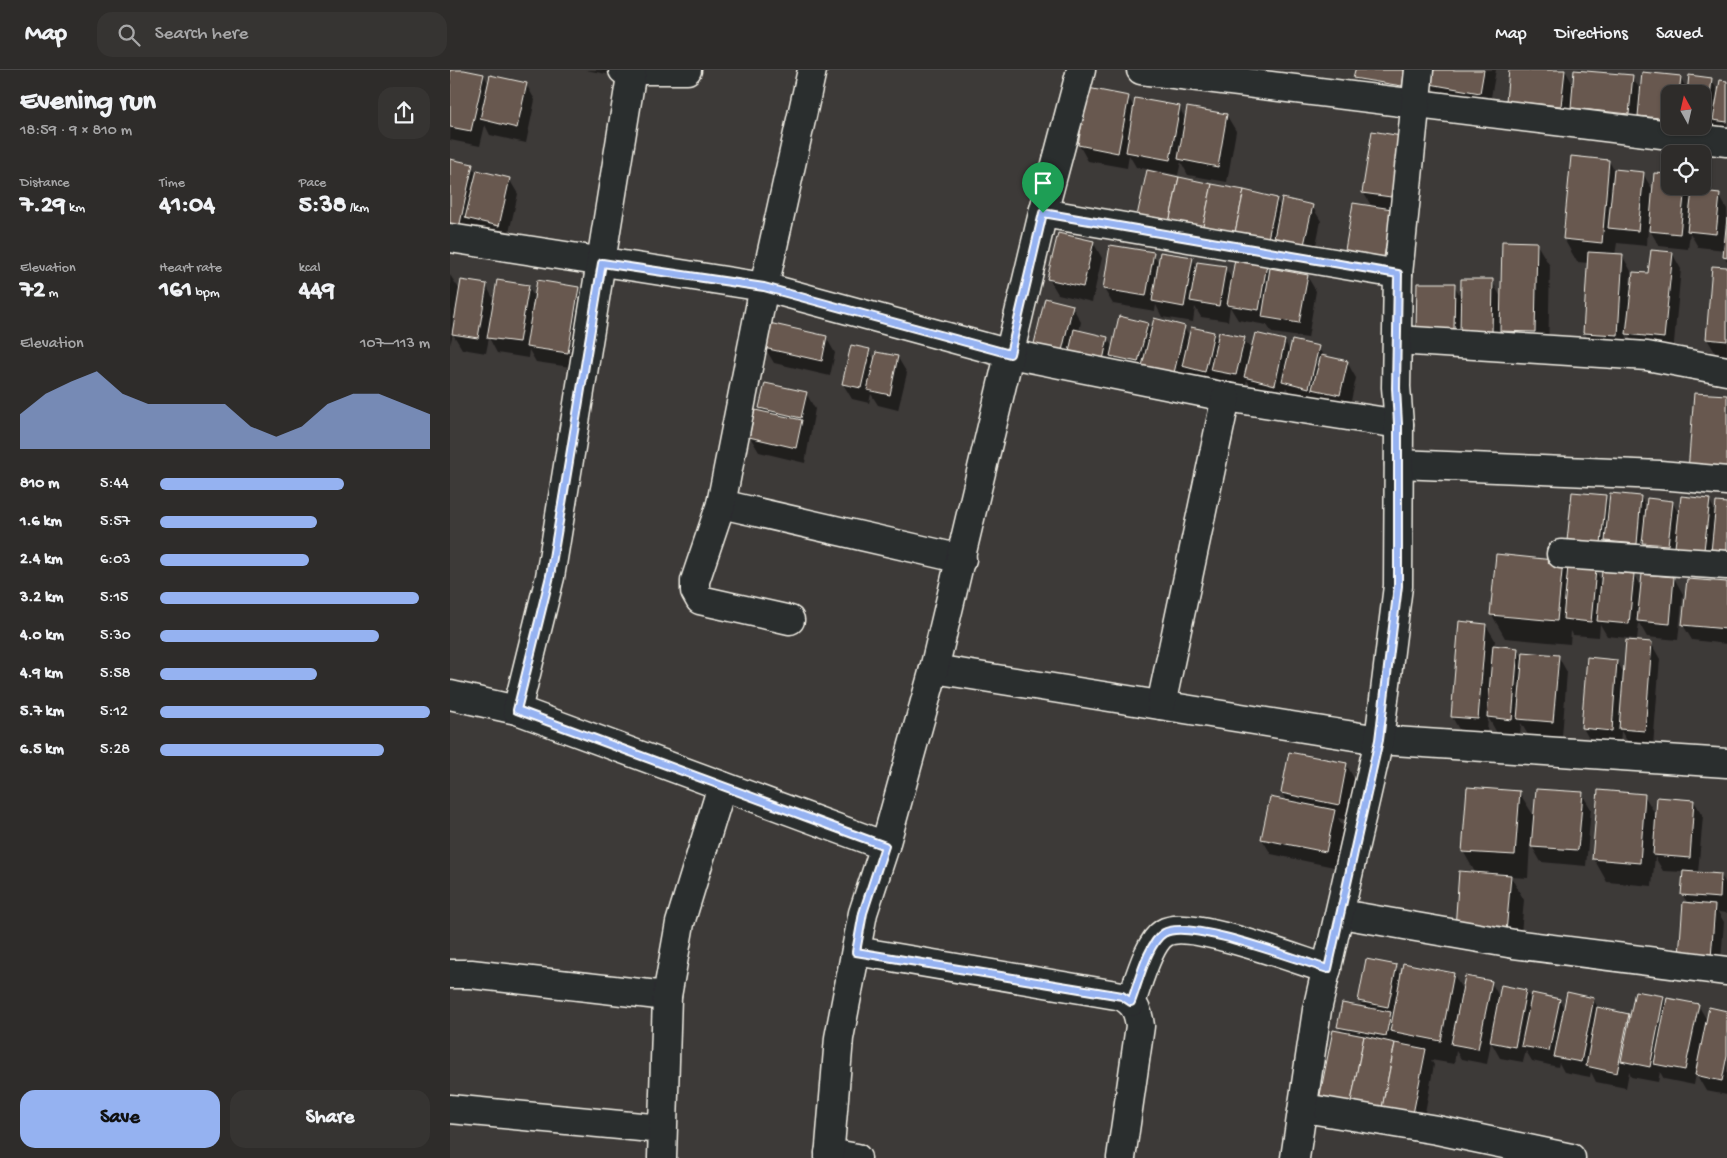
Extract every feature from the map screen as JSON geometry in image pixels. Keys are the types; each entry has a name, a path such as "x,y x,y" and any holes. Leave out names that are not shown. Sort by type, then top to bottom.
{"street":[{"path":"517,710 550,576 602,263 629,70 687,70"},
{"path":"790,620 700,600 695,591 695,581 721,504 764,287 812,70"},
{"path":"857,1158 829,1156 839,1038 863,913 885,846 934,669 962,559 1043,213 1081,70"},
{"path":"1140,70 1414,102 1727,142"},
{"path":"1295,1158 1304,1108 1317,1010 1341,914 1379,740 1398,586 1399,464 1396,388 1398,274 1414,102 1419,70"},
{"path":"1043,213 1398,274"},
{"path":"450,238 764,287 1010,354 1226,397 1398,424"},
{"path":"1397,340 1647,356 1727,370"},
{"path":"1161,705 1226,397"},
{"path":"1399,464 1660,475 1727,481"},
{"path":"721,504 962,559"},
{"path":"1561,554 1727,565"},
{"path":"934,669 1379,740 1727,763"},
{"path":"450,695 517,710 885,846"},
{"path":"662,1158 667,996 680,923 722,786"},
{"path":"1341,914 1514,944 1727,971"},
{"path":"1131,1002 1152,946 1164,933 1180,928 1207,931 1328,969"},
{"path":"856,952 1122,996 1131,1002 1138,1011 1140,1026 1121,1158"},
{"path":"450,974 471,974 667,996"},
{"path":"1304,1108 1437,1130 1571,1158"},
{"path":"450,1109 662,1129"}],"building":[{"path":"450,70 464,70 484,74 471,131 450,127"},
{"path":"1355,70 1405,70 1402,86 1353,78"},
{"path":"1433,70 1484,70 1480,93 1430,84"},
{"path":"1509,70 1565,70 1561,106 1506,101"},
{"path":"1574,70 1633,75 1629,114 1571,108"},
{"path":"1642,72 1681,76 1680,85 1661,85 1661,118 1638,116"},
{"path":"490,75 527,83 517,128 480,119"},
{"path":"1689,75 1712,78 1711,87 1711,85 1688,85"},
{"path":"1720,80 1727,81 1727,122 1713,120"},
{"path":"1088,88 1129,96 1118,153 1078,145"},
{"path":"1135,98 1180,106 1170,160 1126,152"},
{"path":"1187,107 1227,114 1218,167 1178,159"},
{"path":"1372,131 1401,136 1391,197 1362,193"},
{"path":"1571,156 1609,160 1602,243 1563,239"},
{"path":"450,159 473,164 459,228 450,227"},
{"path":"1614,169 1644,172 1638,231 1608,228"},
{"path":"477,170 510,178 499,226 465,218"},
{"path":"1147,170 1179,177 1169,223 1137,216"},
{"path":"1654,173 1661,173 1661,195 1684,195 1680,234 1649,231"},
{"path":"1179,177 1212,184 1202,230 1169,223"},
{"path":"1212,184 1244,190 1234,237 1202,230"},
{"path":"1244,190 1277,198 1267,243 1234,237"},
{"path":"1720,194 1716,234 1687,231 1692,195"},
{"path":"1282,198 1313,205 1303,249 1273,243"},
{"path":"1353,203 1392,209 1384,257 1345,250"},
{"path":"1727,218 1727,258 1723,257"},
{"path":"1058,233 1094,241 1083,287 1047,279"},
{"path":"1502,241 1537,242 1535,332 1500,331"},
{"path":"1110,245 1154,252 1146,296 1103,289"},
{"path":"1651,250 1673,252 1664,338 1626,334 1633,272 1648,273"},
{"path":"1160,252 1193,257 1184,307 1152,301"},
{"path":"1588,252 1623,254 1618,335 1583,333"},
{"path":"1235,259 1267,264 1259,310 1227,305"},
{"path":"1197,262 1226,266 1219,306 1190,301"},
{"path":"1712,266 1727,267 1727,341 1706,339"},
{"path":"1270,268 1308,275 1299,323 1262,317"},
{"path":"1461,279 1493,279 1492,333 1460,332"},
{"path":"461,280 487,284 478,338 452,334"},
{"path":"497,280 529,285 519,342 487,338"},
{"path":"537,280 579,287 568,353 526,347"},
{"path":"1417,283 1455,283 1454,329 1416,329"},
{"path":"1045,298 1073,305 1061,355 1033,348"},
{"path":"1119,316 1148,323 1138,362 1110,356"},
{"path":"1154,318 1185,326 1174,373 1142,366"},
{"path":"769,323 827,336 822,361 764,348"},
{"path":"1191,327 1214,332 1205,372 1182,366"},
{"path":"1074,329 1108,337 1103,360 1069,352"},
{"path":"1219,332 1245,337 1236,375 1210,370"},
{"path":"1255,333 1285,340 1275,385 1244,377"},
{"path":"1292,340 1319,346 1309,388 1282,381"},
{"path":"851,345 870,349 861,388 842,384"},
{"path":"876,352 898,356 890,395 867,390"},
{"path":"1321,355 1348,361 1340,395 1312,389"},
{"path":"765,383 807,392 801,418 759,408"},
{"path":"1694,393 1727,395 1727,474 1688,471"},
{"path":"755,410 802,420 796,448 749,437"},
{"path":"1572,492 1606,495 1601,544 1567,541"},
{"path":"1610,493 1641,496 1637,544 1605,541"},
{"path":"1681,496 1710,499 1704,550 1675,547"},
{"path":"1647,498 1673,501 1668,545 1642,543"},
{"path":"1716,502 1727,503 1727,554 1711,552"},
{"path":"1496,554 1563,561 1557,621 1490,615"},
{"path":"1568,566 1596,569 1591,622 1563,619"},
{"path":"1602,571 1634,574 1629,624 1597,621"},
{"path":"1642,574 1674,577 1670,624 1637,621"},
{"path":"1687,579 1727,582 1727,629 1682,625"},
{"path":"1459,621 1486,624 1478,719 1451,717"},
{"path":"1626,640 1652,642 1645,731 1619,729"},
{"path":"1493,645 1518,648 1512,720 1487,717"},
{"path":"1523,652 1559,655 1553,722 1517,719"},
{"path":"1587,657 1617,660 1612,731 1581,728"},
{"path":"1289,752 1347,763 1339,805 1281,793"},
{"path":"1467,787 1520,791 1515,855 1462,852"},
{"path":"1536,789 1583,792 1578,850 1531,847"},
{"path":"1598,790 1645,794 1640,863 1592,859"},
{"path":"1270,797 1335,810 1326,852 1261,839"},
{"path":"1657,797 1694,800 1690,858 1653,855"},
{"path":"1459,871 1511,875 1506,933 1455,929"},
{"path":"1683,871 1721,874 1720,898 1681,895"},
{"path":"1683,902 1715,905 1711,958 1679,956"},
{"path":"1366,959 1397,965 1388,1007 1358,1001"},
{"path":"1403,963 1454,973 1441,1041 1390,1031"},
{"path":"1465,976 1492,981 1478,1049 1451,1044"},
{"path":"1501,985 1526,990 1515,1047 1490,1042"},
{"path":"1635,991 1664,996 1650,1067 1621,1061"},
{"path":"1567,992 1594,998 1581,1062 1554,1057"},
{"path":"1532,993 1560,999 1549,1051 1521,1046"},
{"path":"1667,998 1699,1004 1685,1070 1654,1064"},
{"path":"1342,1003 1391,1012 1386,1036 1337,1027"},
{"path":"1597,1007 1629,1014 1617,1073 1586,1066"},
{"path":"1709,1007 1727,1011 1727,1055 1722,1081 1695,1075"},
{"path":"1333,1030 1364,1036 1349,1112 1318,1105"},
{"path":"1364,1036 1395,1043 1380,1118 1349,1112"},
{"path":"1395,1043 1426,1049 1411,1124 1380,1118"}],"route":[{"path":"1043,213 1398,274 1396,388 1398,424 1398,586 1379,740 1328,969 1207,931 1180,928 1164,933 1152,946 1131,1002 1122,996 856,952 863,913 885,846 517,710 550,576 602,263 764,287 1010,354 1043,213"}]}
